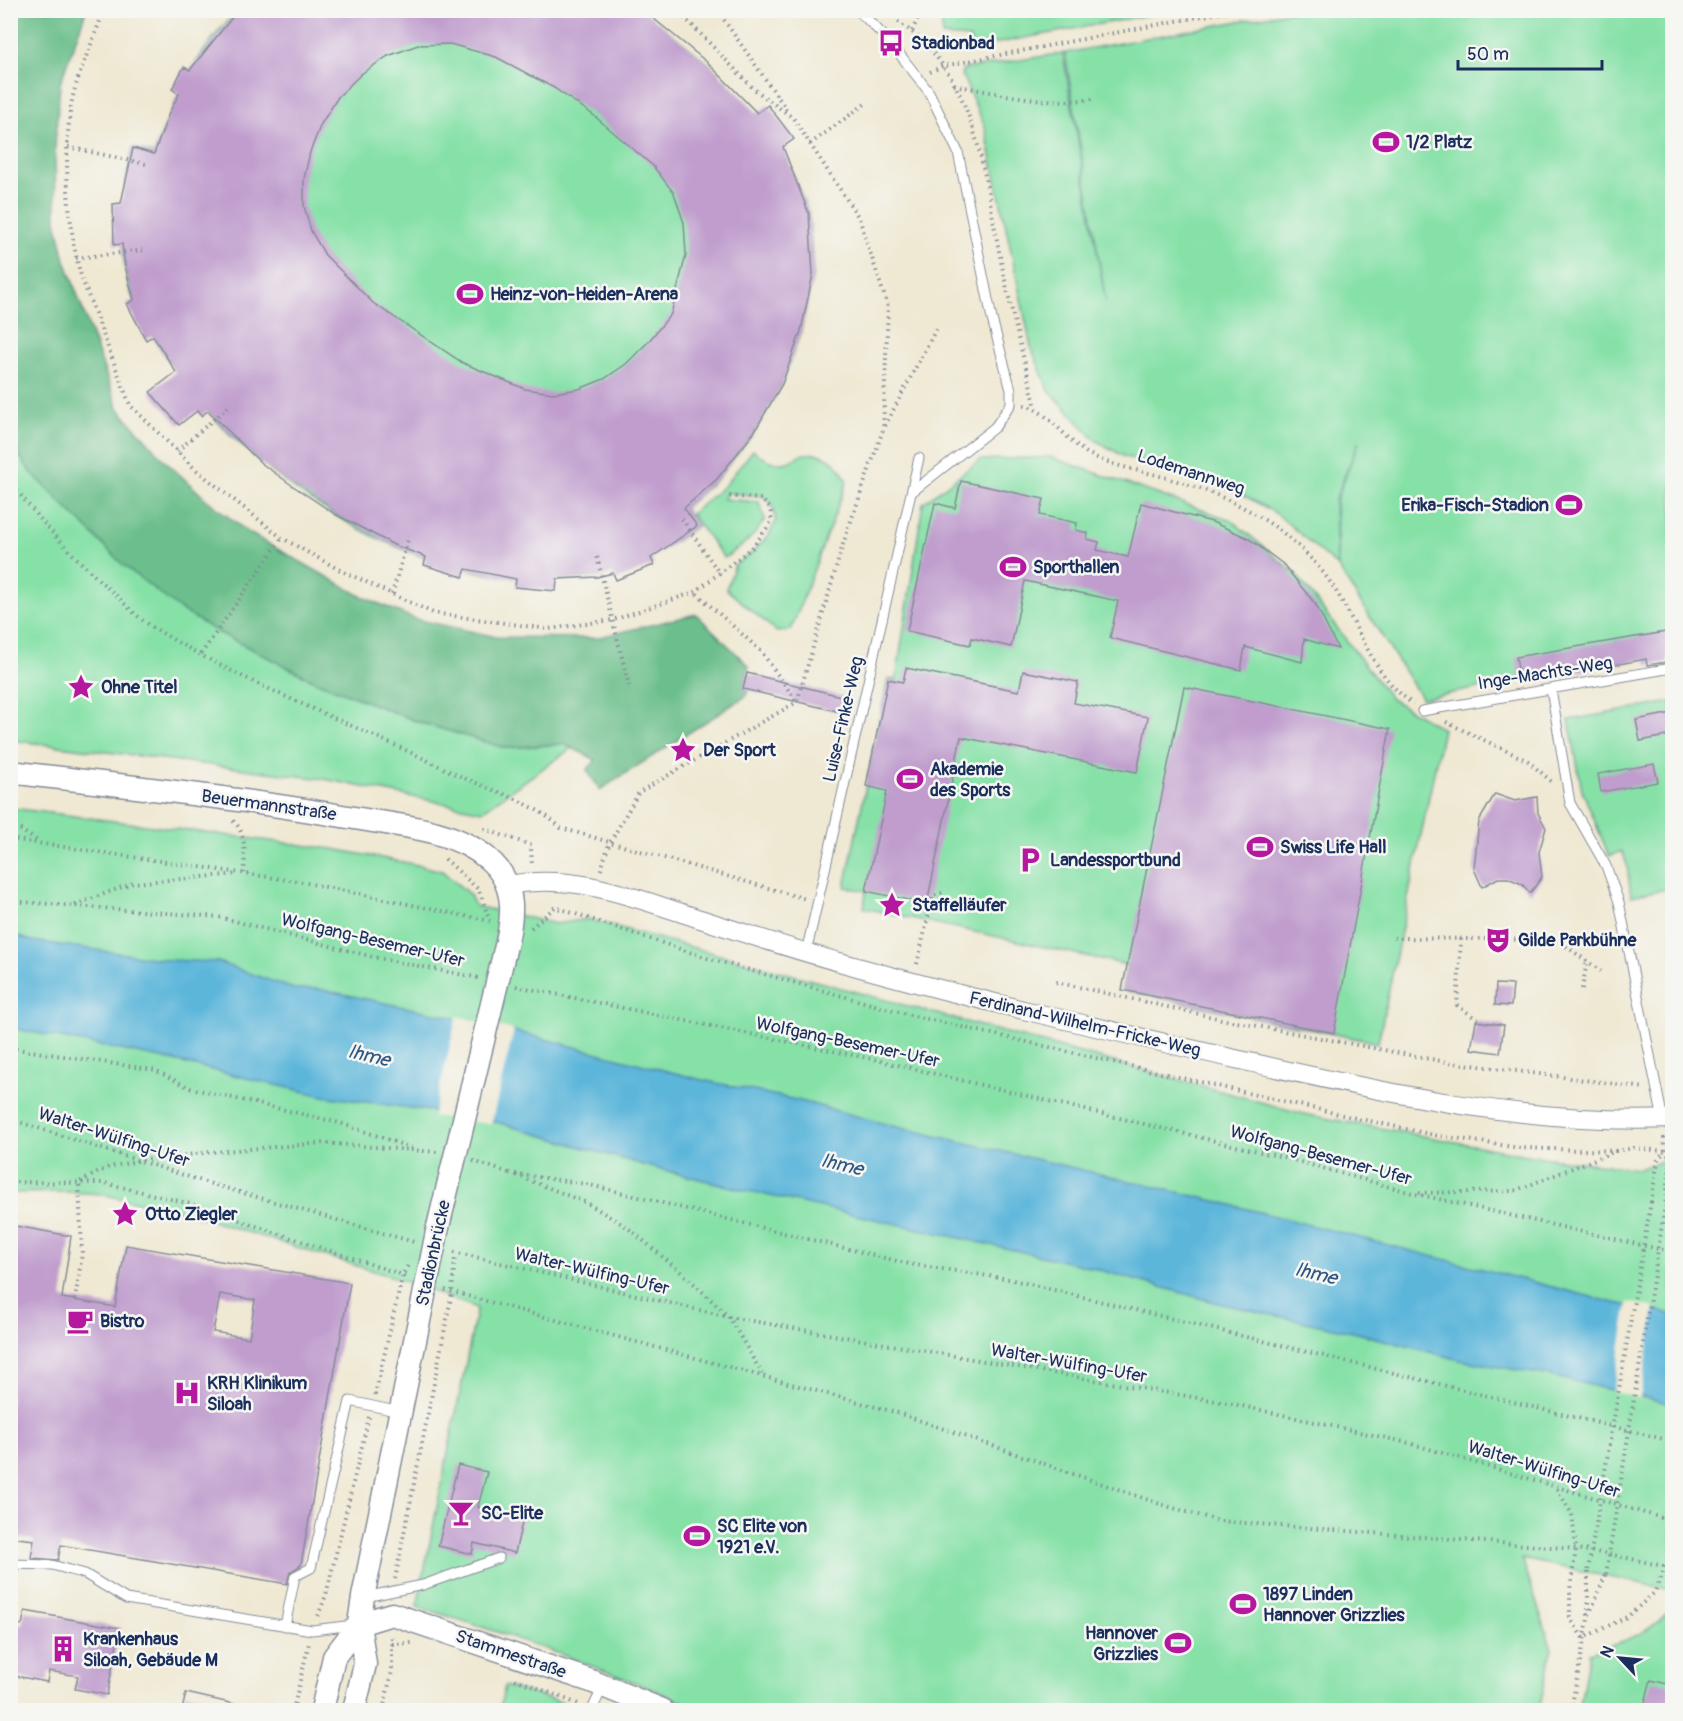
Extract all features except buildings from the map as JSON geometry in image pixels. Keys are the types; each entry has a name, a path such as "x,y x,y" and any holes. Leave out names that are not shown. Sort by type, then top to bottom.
{"street":[{"name":"Beuermannstraße","path":"10,772 274,804 421,830 453,838 488,858 507,885"},
{"name":"Ferdinand-Wilhelm-Fricke-Weg","path":"507,885 540,879 596,885 806,953 912,983 1048,1017 1357,1087 1507,1113 1584,1119 1668,1119"},
{"name":"Stadionbrücke","path":"354,1710 365,1664 359,1624 363,1598 426,1282 512,924 512,899 507,885"},
{"path":"359,1624 392,1603"},
{"name":"Stammestraße","path":"392,1603 603,1686 629,1701 662,1710"},
{"name":"Stadionbrücke","path":"322,1710 334,1657 359,1624"}],"lane":[{"path":"858,10 891,43 919,77 929,92 958,152 992,319 1011,390 1011,404 995,427 912,492"},
{"name":"Luise-Finke-Weg","path":"806,953 919,458"},
{"name":"Inge-Machts-Weg","path":"1422,711 1672,668"},
{"path":"1551,689 1570,802 1606,866 1619,902 1658,1090 1668,1119"},
{"path":"285,1626 295,1576 311,1568 350,1401 400,1412"},
{"path":"363,1598 392,1603 423,1585 499,1558"},
{"path":"10,1564 52,1565 85,1574 126,1599 312,1630 359,1624"},
{"path":"592,1710 603,1686"}],"path":[{"path":"104,10 75,90 68,147 76,258 130,405 195,469 282,538 338,569 433,613 548,629 613,620 695,592 720,574 753,547 772,521 770,508 761,499 729,496"},
{"path":"674,10 690,22 754,89 793,118"},
{"path":"717,10 793,118 859,218 888,307 883,429"},
{"path":"912,31 922,10"},
{"path":"919,77 943,66 1234,10"},
{"path":"954,85 1031,100 1067,102 1093,99"},
{"path":"810,144 865,104"},
{"path":"68,147 146,164"},
{"path":"76,258 145,250"},
{"path":"609,844 639,792 797,702 844,541 883,429 937,327"},
{"name":"Lodemannweg","path":"1011,404 1036,408 1065,436 1090,454 1120,467 1219,495 1269,522 1296,543 1320,569 1349,611 1374,663 1397,693 1422,711 1528,761 1549,778 1570,802"},
{"path":"177,451 228,407"},
{"path":"10,481 90,572 146,623 201,654 299,704 417,755 469,781 544,811 561,828 609,844 818,902"},
{"path":"682,519 720,574"},
{"path":"392,594 409,536"},
{"path":"201,654 282,538"},
{"path":"597,557 629,686"},
{"path":"695,592 761,651 797,702"},
{"path":"224,814 239,825 245,852 244,873"},
{"path":"10,823 39,842"},
{"path":"10,839 302,882 490,921 479,890 464,874 438,855"},
{"path":"72,907 133,883 244,873"},
{"path":"912,983 933,896 945,892"},
{"name":"Wolfgang-Besemer-Ufer","path":"10,902 219,917 373,957 490,981"},
{"path":"531,928 555,907 707,958 910,1016 1434,1135 1520,1148 1616,1151 1634,1148 1665,1151 1671,1159 1665,1206 1606,1574 1588,1618 1571,1710"},
{"path":"1394,938 1557,940 1601,971"},
{"path":"1461,939 1456,1005 1478,1020"},
{"path":"1582,989 1587,961"},
{"path":"1056,982 1226,1020 1441,1061 1658,1090"},
{"name":"Wolfgang-Besemer-Ufer","path":"513,986 877,1060 1286,1158 1412,1193 1672,1252"},
{"path":"10,1048 155,1070 189,1088 340,1123 418,1150 323,1143 144,1160 109,1167 79,1182"},
{"name":"Walter-Wülfing-Ufer","path":"10,1119 144,1160 208,1183 416,1243"},
{"path":"1412,1193 1514,1191 1616,1151"},
{"path":"1588,1618 1588,1570 1658,1159 1665,1151"},
{"path":"489,1165 587,1203 627,1227 689,1279 729,1317 762,1375"},
{"path":"509,1173 586,1184 909,1264 1009,1279 1672,1441"},
{"path":"10,1182 105,1183 187,1203 403,1274 326,1595 312,1630 293,1710"},
{"path":"75,1300 82,1254 79,1182"},
{"path":"383,1710 392,1671 392,1603 452,1293 457,1242"},
{"name":"Walter-Wülfing-Ufer","path":"455,1252 729,1317 1233,1404 1409,1443 1672,1521"},
{"path":"426,1282 452,1293 898,1413 1166,1506 1220,1521 1576,1549 1672,1568"},
{"path":"1556,1488 1572,1514 1576,1549 1570,1590 1570,1618 1583,1638"},
{"path":"1583,1638 1627,1617 1654,1593 1672,1552"},
{"path":"392,1644 412,1643 422,1647"},
{"path":"509,1677 592,1710"}],"green space":[{"path":"942,10 1171,11 971,48 970,38 942,36"},
{"path":"10,11 86,11 60,84 55,147 56,220 65,260 118,408 164,460 207,500 249,533 361,596 415,619 497,637 596,638 696,614 749,666 743,689 748,690 746,696 600,790 587,770 596,760 564,744 505,748 416,721 315,681 216,631 181,610 122,564 30,471 11,443"},
{"name":"Heinz-von-Heiden-Arena","path":"238,11 643,11 708,63 750,107 786,156 809,214 813,274 801,331 782,384 753,434 717,479 684,508 697,526 650,557 624,569 597,577 561,579 504,577 446,564 389,543 335,515 283,480 237,441 196,398 153,337 132,296 123,252 123,200 133,148 154,154 169,115 198,59 223,26"},
{"path":"1294,11 1672,11 1672,651 1422,699 1338,567 1336,501 1359,441 1335,500 1337,566 1277,514 1243,495 1181,470 1125,457 1095,440 1048,389 1031,347 985,127 961,73 965,69 1063,53 1106,303 1065,53"},
{"path":"10,443 30,471 216,631 315,681 416,721 505,748 564,744 572,748 482,811 324,779 11,740"},
{"path":"753,450 776,463 788,462 799,455 823,455 840,468 847,482 791,630 777,632 726,589 735,565 754,551 769,535 776,521 772,505 763,496 726,493 724,499 759,502 765,519 747,541 724,558 691,514 725,485"},
{"path":"1050,457 1231,520 1296,574 1391,699 1443,729 1378,1043 1122,990 1127,965 864,908 866,891 845,887 888,679 896,680 923,503 980,460"},
{"path":"1672,702 1672,888 1631,896 1627,865 1622,851 1609,856 1582,790 1569,720"},
{"path":"11,808 333,849 413,864 442,871 470,895 475,906 556,924 588,919 1308,1115 1533,1156 1638,1169 1672,1158 1672,1590 1522,1559 1552,1649 1539,1710 704,1710 526,1642 417,1607 477,1308 390,1276 182,1212 101,1194 11,1193"},
{"path":"1672,1607 1672,1710 1579,1710 1589,1653 1645,1631 1664,1617"},
{"path":"505,1686 588,1710 499,1710"}],"water":[{"name":"Ihme","path":"11,934 32,941 168,960 218,962 294,989 319,989 495,1026 698,1079 801,1101 889,1125 1220,1202 1615,1303 1672,1314 1672,1404 1546,1375 1460,1360 1357,1333 1222,1304 1081,1265 748,1191 647,1166 482,1118 323,1096 161,1058 11,1028"}],"pier":[{"path":"457,1016 514,1030 491,1124 433,1116"},
{"path":"1628,1302 1655,1308 1640,1398 1613,1392"}],"place":[{"name":"Stadionbad","path":"891,43"},
{"name":"1/2 Platz","path":"1386,142"},
{"name":"Heinz-von-Heiden-Arena","path":"470,294"},
{"name":"Erika-Fisch-Stadion","path":"1569,505"},
{"name":"Sporthallen","path":"1013,567"},
{"name":"Ohne Titel","path":"81,687"},
{"name":"Der Sport","path":"683,750"},
{"name":"Akademie des Sports","path":"910,779"},
{"name":"Swiss Life Hall","path":"1260,847"},
{"name":"Landessportbund","path":"1030,860"},
{"name":"Staffelläufer","path":"892,905"},
{"name":"Gilde Parkbühne","path":"1498,940"},
{"name":"Otto Ziegler","path":"125,1214"},
{"name":"Bistro","path":"80,1321"},
{"name":"KRH Klinikum Siloah","path":"187,1393"},
{"name":"SC-Elite","path":"461,1513"},
{"name":"SC Elite von 1921 e.V.","path":"697,1536"},
{"name":"1897 Linden Hannover Grizzlies","path":"1243,1604"},
{"name":"Hannover Grizzlies","path":"1178,1643"},
{"name":"Krankenhaus Siloah, Gebäude M","path":"63,1649"}]}
